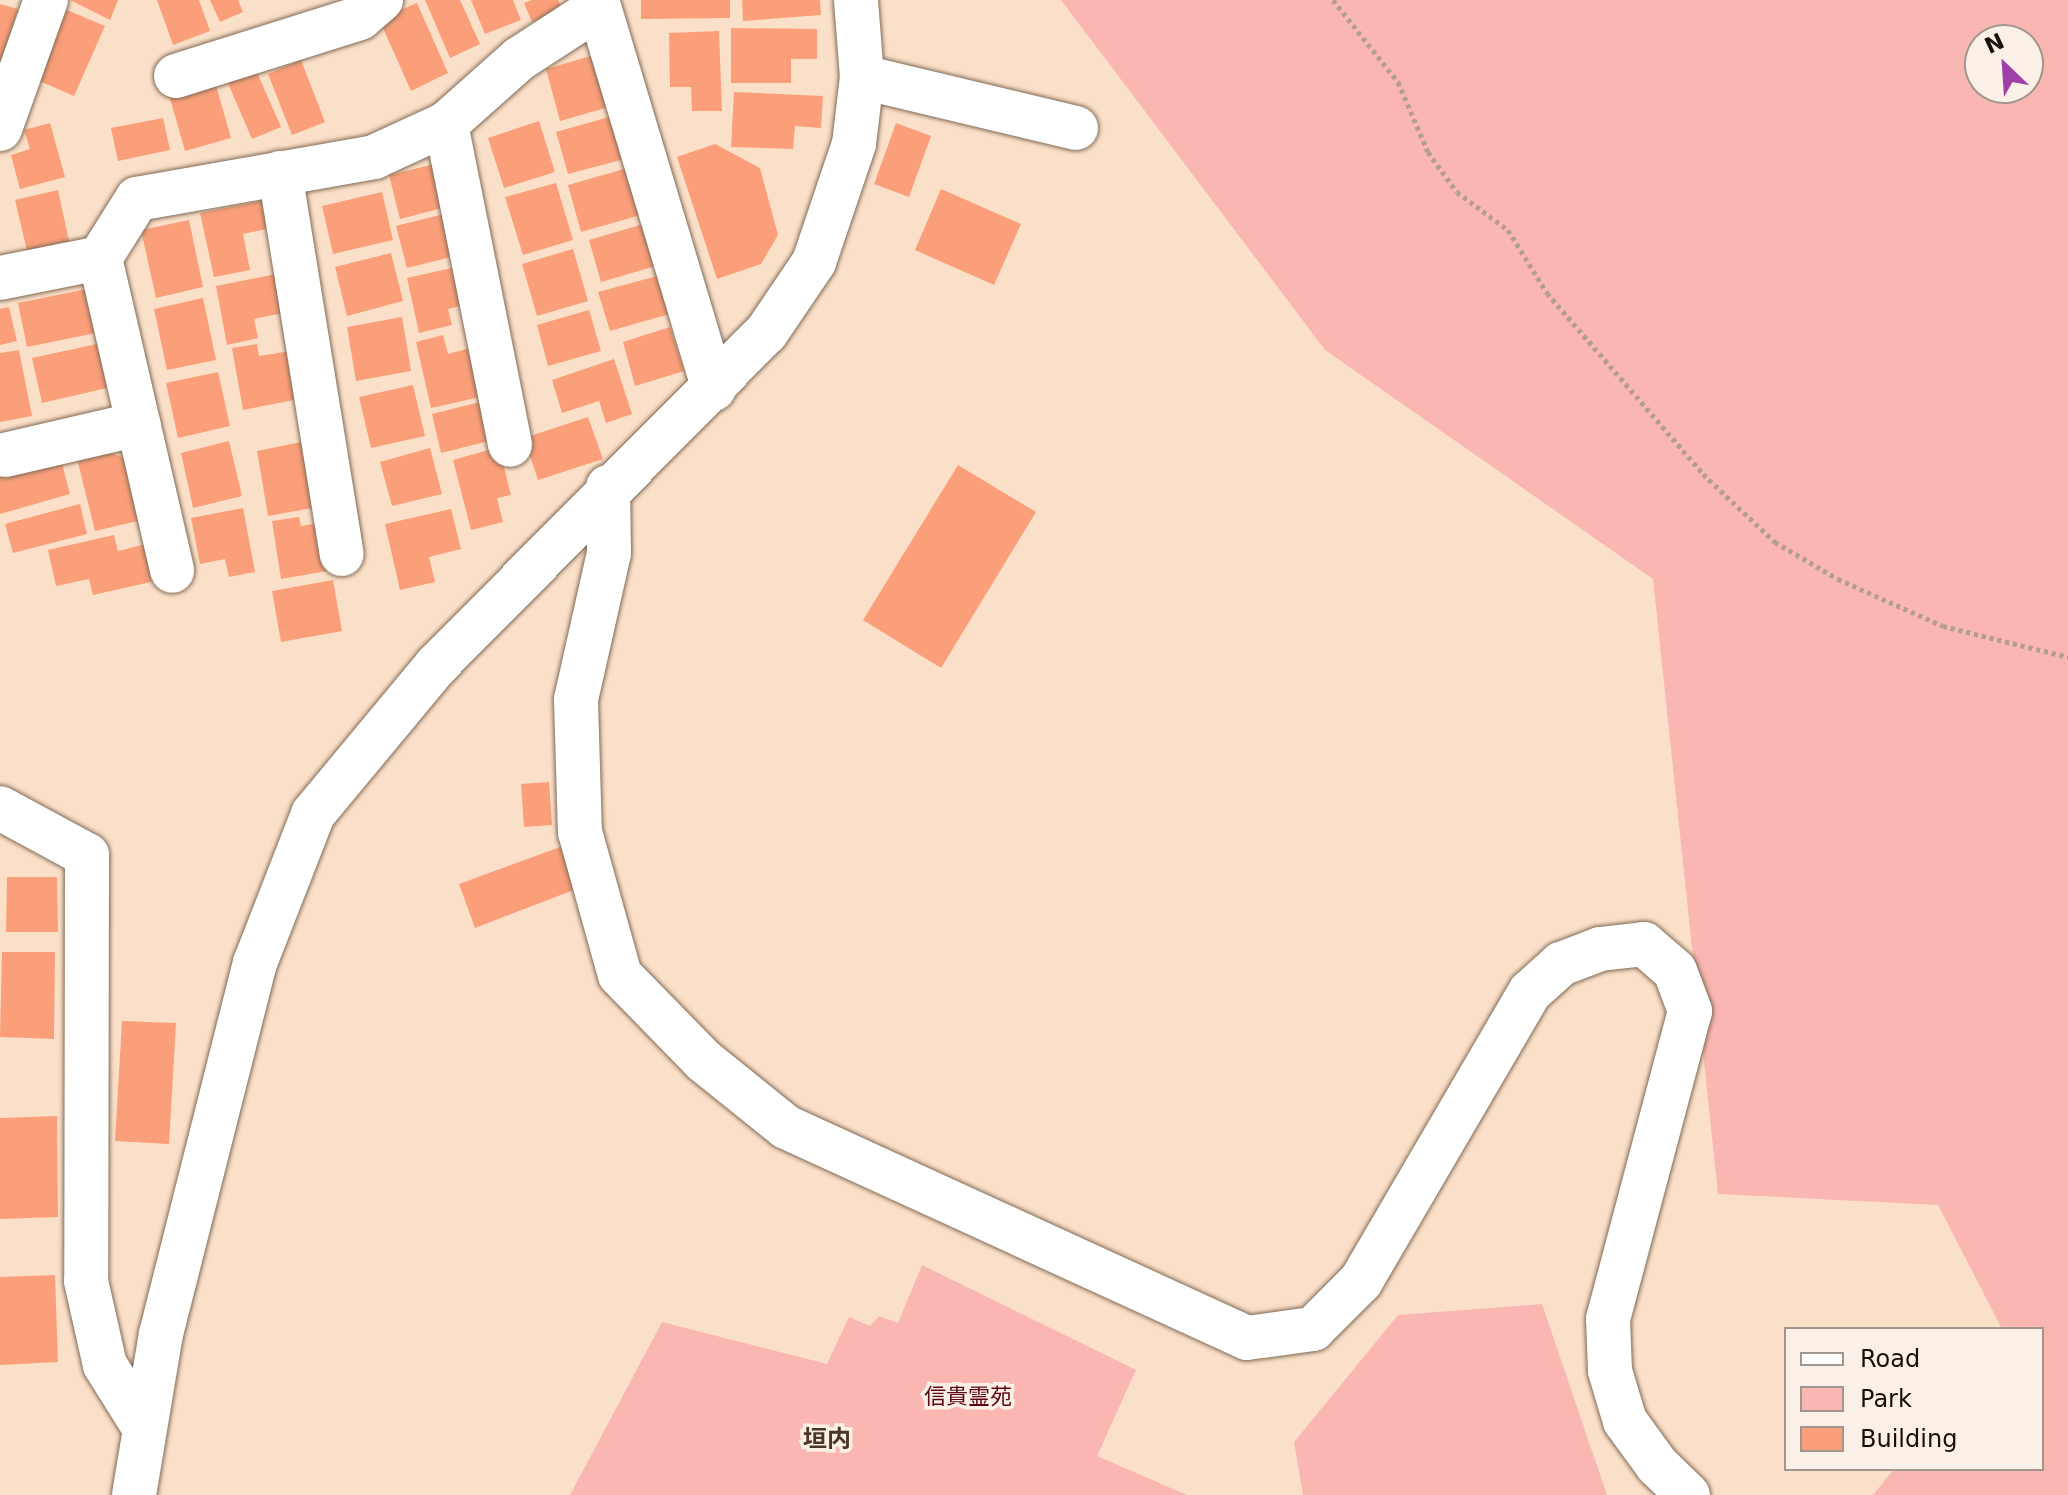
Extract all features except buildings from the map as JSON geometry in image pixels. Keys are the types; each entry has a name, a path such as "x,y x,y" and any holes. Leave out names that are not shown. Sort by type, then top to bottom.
{"street":[{"path":"0,129 46,0"},
{"path":"176,76 360,18 381,0"},
{"path":"134,1495 161,1334 255,963 313,814 436,666 608,487 714,389 766,333 814,262 854,144 862,77 856,0"},
{"path":"172,571 100,258 137,199 374,157 446,124 519,59 598,3 714,389"},
{"path":"862,77 1076,128"},
{"path":"446,124 510,445"},
{"path":"280,173 342,554"},
{"path":"0,278 100,258"},
{"path":"5,455 138,424"},
{"path":"608,487 609,553 576,700 580,832 620,975 704,1061 786,1127 1247,1338 1313,1329 1361,1281 1530,992 1561,964 1600,949 1644,944 1675,971 1690,1011 1608,1319 1610,1371 1625,1421 1657,1465 1688,1495"},
{"path":"0,808 87,855 86,1281 105,1365 145,1429"}],"path":[{"path":"1333,0 1398,82 1428,152 1457,192 1508,230 1547,293 1703,474 1775,542 1838,579 1943,626 2068,657"}],"green space":[{"path":"1061,0 2068,0 2068,1495 1873,1495 1892,1471 2044,1471 2044,1327 2001,1327 1938,1205 1718,1194 1653,579 1325,350"},
{"name":"信貴霊苑","path":"922,1265 1136,1370 1097,1456 1187,1495 570,1495 662,1322 827,1364 849,1317 870,1326 879,1316 898,1323"},
{"path":"1542,1304 1607,1495 1303,1495 1294,1442 1398,1315"}],"district":[{"name":"垣内","path":"827,1440"}]}
